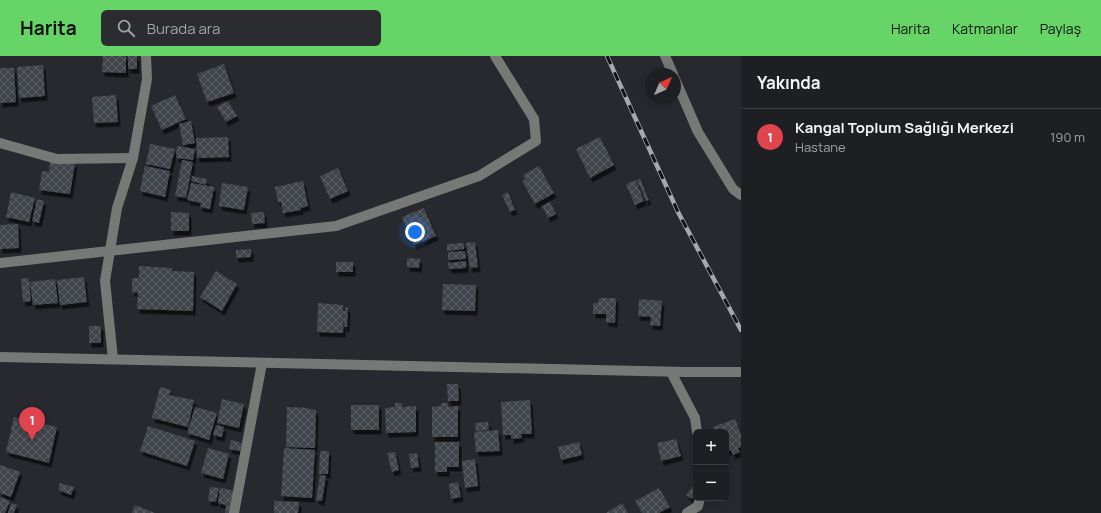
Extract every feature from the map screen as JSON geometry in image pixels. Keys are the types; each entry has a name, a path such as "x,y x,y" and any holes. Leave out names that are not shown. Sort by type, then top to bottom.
{"street":[{"path":"113,359 105,281 116,208 133,158 147,79 146,56"},
{"path":"0,263 336,226 478,176 536,141 534,119 495,56"},
{"path":"665,56 670,68"},
{"path":"681,92 698,132 733,189 741,195"},
{"path":"0,143 57,159 133,158"},
{"path":"0,357 671,372 741,372"},
{"path":"234,513 262,363"},
{"path":"671,372 696,418 697,429"},
{"path":"688,513 698,506 699,501"}],"building":[{"path":"103,56 126,56 126,73 102,72"},
{"path":"128,56 137,56 137,69 128,69"},
{"path":"224,64 234,93 207,102 197,74"},
{"path":"43,65 45,96 19,98 17,67"},
{"path":"0,68 14,68 16,102 0,103"},
{"path":"116,95 118,122 94,123 92,97"},
{"path":"175,95 186,119 162,130 151,106"},
{"path":"228,101 237,116 226,122 217,107"},
{"path":"191,121 195,143 183,145 179,124"},
{"path":"228,137 229,157 197,158 196,138"},
{"path":"600,137 614,165 590,178 576,149"},
{"path":"150,144 175,149 170,169 146,164"},
{"path":"177,146 195,149 193,160 176,158"},
{"path":"50,159 75,163 70,194 39,190 42,171 49,172"},
{"path":"182,160 193,162 186,198 175,196"},
{"path":"145,166 170,171 165,197 140,191"},
{"path":"539,166 554,193 535,204 522,181 525,180 523,175"},
{"path":"338,168 348,191 330,199 320,176"},
{"path":"192,176 207,179 206,185 191,181"},
{"path":"640,178 649,200 646,201 637,180"},
{"path":"636,180 644,201 635,205 626,184"},
{"path":"303,181 308,206 301,208 301,210 283,213 281,202 278,202 275,187"},
{"path":"191,183 214,187 210,209 200,207 201,203 187,200"},
{"path":"222,183 248,187 244,210 219,206"},
{"path":"11,192 35,198 29,222 6,217"},
{"path":"508,192 515,210 510,212 502,195"},
{"path":"37,199 44,201 39,223 32,221"},
{"path":"550,202 556,214 548,218 542,206"},
{"path":"424,208 436,236 414,245 402,217"},
{"path":"171,212 189,213 189,231 171,231"},
{"path":"264,212 265,223 252,224 251,213"},
{"path":"18,224 19,248 0,249 0,225"},
{"path":"475,242 478,267 470,268 466,243"},
{"path":"464,243 464,249 447,251 447,244"},
{"path":"251,249 251,257 236,258 236,250"},
{"path":"465,251 466,259 448,260 448,252"},
{"path":"407,258 420,259 419,268 407,267"},
{"path":"466,261 466,268 449,269 448,263"},
{"path":"336,262 353,262 353,272 336,272"},
{"path":"139,266 172,268 172,271 194,272 193,311 137,309 138,293 132,292 132,278 139,278"},
{"path":"216,271 237,284 222,311 200,297"},
{"path":"84,277 87,302 60,305 57,280"},
{"path":"29,278 31,301 23,302 21,279"},
{"path":"55,279 58,303 33,305 30,282"},
{"path":"443,284 476,285 475,311 442,310"},
{"path":"599,298 616,298 615,323 606,322 606,314 593,314 593,303 598,303"},
{"path":"639,299 662,301 660,326 650,325 651,317 638,316"},
{"path":"318,303 343,305 343,311 345,311 345,307 348,308 347,327 344,327 344,313 343,333 317,332"},
{"path":"89,326 101,326 101,343 89,343"},
{"path":"447,384 458,384 459,401 448,401"},
{"path":"160,387 171,390 169,395 194,400 188,427 152,418"},
{"path":"222,399 244,404 239,428 217,423"},
{"path":"530,400 532,434 521,434 522,438 511,439 511,435 503,435 501,402"},
{"path":"395,403 402,403 402,407 416,406 416,432 386,433 385,408 395,407"},
{"path":"441,403 448,403 448,407 458,406 458,437 432,437 432,407 441,406"},
{"path":"351,405 379,405 379,430 351,430"},
{"path":"195,407 217,413 209,440 187,433"},
{"path":"287,407 309,408 316,410 315,448 286,447"},
{"path":"14,417 57,427 49,463 6,452"},
{"path":"735,419 741,434 741,447 738,448 740,452 733,455 731,450 729,451 729,429 714,429 713,427"},
{"path":"488,422 489,430 476,431 475,423"},
{"path":"216,425 224,427 222,437 213,435"},
{"path":"148,426 195,441 187,466 140,451"},
{"path":"498,430 500,451 476,452 474,432"},
{"path":"676,439 681,456 661,461 657,443"},
{"path":"231,440 242,443 240,451 229,449"},
{"path":"435,442 459,442 459,467 447,467 447,472 435,472"},
{"path":"579,442 582,455 561,460 558,447"},
{"path":"208,448 229,454 223,479 201,473"},
{"path":"284,448 315,450 312,498 281,496"},
{"path":"320,451 329,451 328,474 319,474"},
{"path":"395,452 399,470 392,472 387,453"},
{"path":"417,453 419,467 411,468 409,454"},
{"path":"475,459 478,486 465,488 462,461"},
{"path":"0,465 20,472 11,497 0,493"},
{"path":"320,475 326,476 322,501 316,500"},
{"path":"458,482 461,497 451,499 449,484"},
{"path":"60,483 74,487 71,495 58,490"},
{"path":"693,486 693,498 692,499 686,495"},
{"path":"210,487 219,488 216,502 208,501"},
{"path":"220,488 236,491 232,513 225,513 226,505 218,503"},
{"path":"659,488 670,507 659,513 642,513 635,501"},
{"path":"0,497 10,501 5,513 0,513"},
{"path":"274,501 299,502 298,513 274,513"},
{"path":"11,503 17,505 14,513 8,513"},
{"path":"622,503 628,513 606,513"},
{"path":"135,505 155,513 132,513"}],"railway":[{"path":"607,56 678,212 741,330"}],"place":[{"name":"Kangal Toplum Sağlığı Merkezi","path":"32,440"}]}
